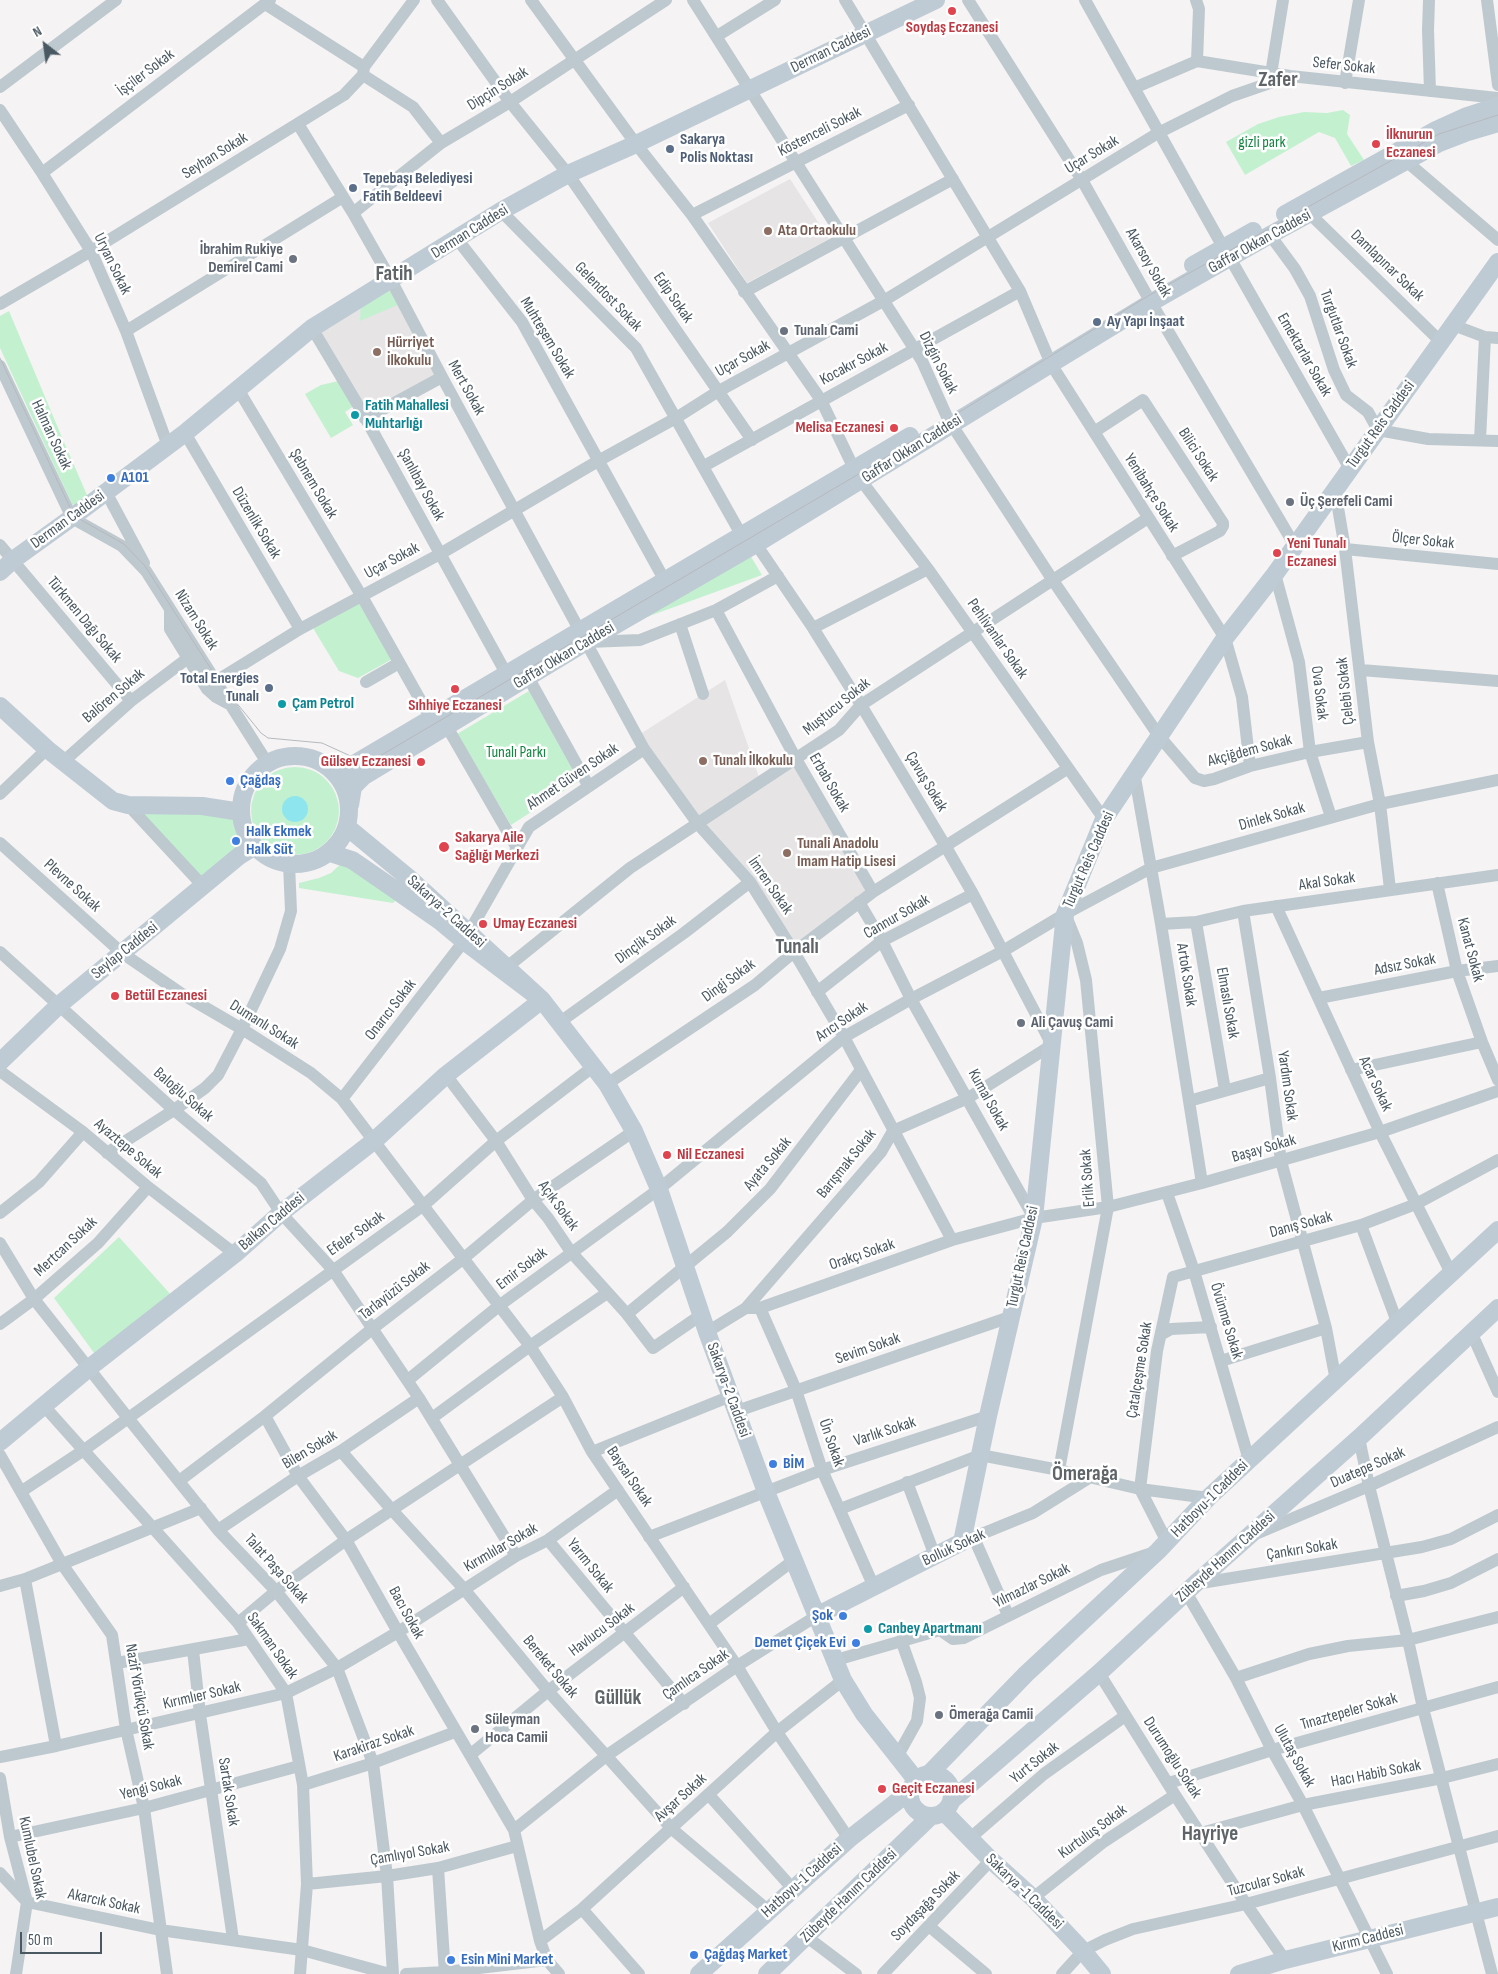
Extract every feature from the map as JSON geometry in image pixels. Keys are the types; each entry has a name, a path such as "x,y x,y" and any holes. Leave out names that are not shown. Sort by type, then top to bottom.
{"main road":[{"name":"Derman Caddesi","path":"0,572 13,560 185,433 312,328 501,211 568,174 636,144 936,0"},
{"name":"Gaffar Okkan Caddesi","path":"350,805 353,787 364,776 507,675 583,637 749,540 1149,298 1434,131 1467,116 1498,106"},
{"name":"Gaffar Okkan Caddesi","path":"1227,253 1270,235 1439,144 1498,123"},
{"name":"Turgut Reis Caddesi","path":"968,1540 980,1455 1034,1218 1065,914 1104,818 1225,638 1275,574 1498,262"},
{"name":"Gaffar Okkan Caddesi","path":"338,777 354,764 528,677 665,581 749,540"},
{"path":"0,706 47,749 113,801 128,805 202,806 241,812"},
{"path":"302,756 318,761 332,770 338,777 343,784 350,805 347,828 340,841 330,853 317,860 303,864 289,864 276,861 264,855 255,846 245,830 241,812 243,797 248,784 257,772 268,764 284,757 302,756"},
{"name":"Sakarya-2 Caddesi","path":"347,828 410,880 467,937 542,1000"},
{"name":"Seylap Caddesi","path":"0,1062 59,1005 239,856 255,846"},
{"path":"330,853 352,860 440,921 467,937"},
{"name":"Sakarya-2 Caddesi","path":"467,937 507,968 542,1000 607,1084 634,1131 659,1189 704,1324 766,1492 818,1615 843,1680 864,1714 918,1782"},
{"name":"Balkan Caddesi","path":"0,1442 89,1368 235,1254 281,1213 375,1140 446,1075 542,1000"},
{"name":"Hatboyu-1 Caddesi","path":"699,1974 849,1838 918,1782 1026,1674 1163,1547 1208,1498 1498,1230"},
{"name":"Zübeyde Hanım Caddesi","path":"768,1974 942,1810 1099,1673 1359,1438 1498,1308"},
{"name":"Bolluk Sokak","path":"818,1615 968,1540"},
{"name":"Sakarya -1 Caddesi","path":"942,1777 947,1782 950,1788 942,1810 917,1812 912,1806 918,1782 942,1777"},
{"name":"Sakarya -1 Caddesi","path":"942,1810 991,1860 1033,1898 1102,1974"},
{"name":"Kırım Caddesi","path":"1239,1974 1290,1967 1368,1939 1498,1907"}],"street":[{"name":"Seyhan Sokak","path":"0,304 91,252 344,95 364,71 414,0"},
{"name":"Edip Sokak","path":"437,0 510,102 568,174 752,440"},
{"name":"Pehlivanlar Sokak","path":"531,0 573,60 692,215 821,400 857,476 928,569 1104,818"},
{"name":"Dipçin Sokak","path":"353,213 442,143 510,102 666,0"},
{"name":"Dizgin Sokak","path":"694,0 922,361 948,419 1052,579 1159,736"},
{"path":"717,36 775,0"},
{"name":"Yenibahçe Sokak","path":"845,0 1020,291 1049,359 1225,638 1242,696 1250,766"},
{"name":"Akarsoy Sokak","path":"968,0 1082,180 1295,546"},
{"name":"Emektarlar Sokak","path":"1085,0 1158,134 1350,469"},
{"path":"1134,88 1197,61 1200,9 1196,0"},
{"path":"1271,74 1283,0"},
{"path":"1345,83 1359,0"},
{"path":"1429,0 1430,91"},
{"path":"1486,0 1498,85"},
{"path":"0,87 109,2"},
{"path":"268,2 413,107 442,143"},
{"name":"İşçiler Sokak","path":"42,173 268,2"},
{"name":"Sefer Sokak","path":"1197,61 1271,74 1498,98"},
{"name":"Uçar Sokak","path":"216,682 300,629 440,554 718,392 885,300 1158,134 1232,96 1290,76"},
{"name":"Köstenceli Sokak","path":"692,215 909,105"},
{"name":"Uryan Sokak","path":"0,110 91,252 126,331 168,446"},
{"name":"Mert Sokak","path":"298,124 353,213 391,280 583,637"},
{"path":"1406,161 1498,240"},
{"path":"744,292 953,179"},
{"path":"126,331 343,197"},
{"name":"Gelendost Sokak","path":"501,211 636,348 704,466"},
{"name":"Damlapınar Sokak","path":"1310,214 1441,342"},
{"name":"Turgutlar Sokak","path":"1270,235 1295,270 1310,296 1334,370 1346,395 1368,412 1378,430"},
{"name":"Muhteşem Sokak","path":"457,239 522,322 665,581"},
{"name":"Kocakır Sokak","path":"704,466 1020,291"},
{"path":"1453,325 1492,337 1480,440"},
{"name":"Şanlıbay Sokak","path":"312,328 366,419 507,675"},
{"name":"Halman Sokak","path":"0,366 72,518"},
{"path":"366,419 442,377"},
{"name":"Şebnem Sokak","path":"238,389 399,663 517,848"},
{"name":"Bilici Sokak","path":"1094,432 1143,400 1222,523 1223,526 1220,531 1172,556"},
{"path":"1378,430 1428,439 1498,440"},
{"name":"Düzenlik Sokak","path":"185,433 300,629"},
{"name":"Çavuş Sokak","path":"704,466 749,540 778,576 861,705 973,894 1052,1045"},
{"name":"Çelebi Sokak","path":"1334,490 1345,549 1361,670 1368,742 1380,804 1390,889"},
{"path":"106,492 146,570"},
{"name":"Nizam Sokak","path":"72,518 122,546 146,570 268,764"},
{"name":"Muştucu Sokak","path":"507,968 630,868 840,730 861,705 1148,518"},
{"name":"Türkmen Dağı Sokak","path":"0,545 131,701"},
{"name":"Ölçer Sokak","path":"1345,549 1498,564"},
{"path":"813,628 928,569"},
{"name":"Ova Sokak","path":"1275,574 1299,662 1310,752 1331,817"},
{"path":"583,637 640,640 716,610 778,576"},
{"path":"170,609 170,629 207,689 231,706"},
{"name":"Erbab Sokak","path":"716,610 796,759 873,892"},
{"path":"680,624 703,694"},
{"name":"İmren Sokak","path":"583,637 644,749 698,824 750,882 794,952 844,1037 952,1240"},
{"name":"Balören Sokak","path":"64,761 131,701 188,658"},
{"path":"366,682 399,663"},
{"path":"1361,670 1498,681"},
{"path":"528,677 588,785"},
{"name":"Akçiğdem Sokak","path":"1159,736 1195,778 1204,781 1250,766 1310,752 1368,742"},
{"path":"0,794 47,749"},
{"name":"Ahmet Güven Sokak","path":"467,937 529,826 644,749"},
{"name":"Dingi Sokak","path":"607,1084 754,985 873,892 1068,769"},
{"name":"Artok Sokak","path":"1134,772 1161,924 1202,1183"},
{"name":"Dinlek Sokak","path":"1065,914 1151,868 1380,804 1498,780"},
{"path":"128,805 204,886"},
{"name":"Plevne Sokak","path":"0,843 122,953"},
{"path":"107,1153 174,1110 205,1088 218,1075 280,949 291,911 289,864"},
{"name":"Akal Sokak","path":"1161,924 1196,922 1243,910 1498,875"},
{"name":"Dinçlik Sokak","path":"560,1022 684,933 750,882"},
{"name":"Kanat Sokak","path":"1437,883 1457,971 1482,1042 1498,1080"},
{"name":"Cannur Sokak","path":"817,992 882,941 973,894"},
{"name":"Kumal Sokak","path":"859,902 1034,1218"},
{"name":"Acar Sokak","path":"1276,906 1380,1132 1451,1273"},
{"name":"Yardım Sokak","path":"1243,910 1270,1078 1281,1161 1326,1328 1336,1381"},
{"name":"Arıcı Sokak","path":"659,1189 844,1037 911,998 1003,951 1065,914"},
{"name":"Erlik Sokak","path":"1059,1470 1108,1207 1086,980 1077,943 1065,914"},
{"name":"Elmaslı Sokak","path":"1196,922 1225,1090"},
{"name":"Onarıcı Sokak","path":"342,1099 467,937"},
{"name":"Baloğlu Sokak","path":"0,952 174,1110 261,1183 281,1213 333,1270 408,1380 516,1556"},
{"name":"Dumanlı Sokak","path":"122,953 182,994 311,1073 342,1099 375,1140"},
{"name":"Adsız Sokak","path":"1319,998 1457,971 1498,966"},
{"path":"1351,1070 1482,1042"},
{"name":"Barışmak Sokak","path":"746,1308 881,1152 893,1131 968,1098 1052,1045"},
{"name":"Efeler Sokak","path":"22,1491 84,1450 424,1205 496,1141 594,1066"},
{"name":"Ayata Sokak","path":"627,1314 727,1232 770,1189 861,1070"},
{"name":"Ayaztepe Sokak","path":"0,1071 83,1132 148,1187 235,1254"},
{"name":"Açık Sokak","path":"446,1075 496,1141 533,1200 571,1252 627,1314 653,1348 704,1324"},
{"path":"1189,1101 1270,1078"},
{"name":"Başay Sokak","path":"1034,1218 1108,1207 1167,1193 1380,1132 1498,1091"},
{"name":"Tarlayüzü Sokak","path":"179,1481 265,1416 372,1329 464,1258 533,1200 634,1131"},
{"path":"0,1213 39,1182 83,1132"},
{"name":"Baysal Sokak","path":"375,1140 530,1346 563,1398 592,1452 737,1666 777,1732 849,1838"},
{"name":"Danış Sokak","path":"1194,1271 1361,1225 1416,1204 1498,1160"},
{"name":"Mertcan Sokak","path":"0,1324 34,1299 98,1243 148,1187"},
{"name":"Emir Sokak","path":"408,1380 500,1305 659,1189"},
{"name":"Övünme Sokak","path":"1167,1193 1222,1361 1249,1460"},
{"name":"Orakçı Sokak","path":"746,1308 760,1308 952,1240 1034,1218"},
{"path":"1361,1225 1397,1322"},
{"name":"Talat Paşa Sokak","path":"0,1243 34,1299 128,1418 218,1530 276,1591 337,1668 373,1763 387,1876 392,1974"},
{"name":"Çatalçeşme Sokak","path":"1140,1489 1157,1351 1173,1277 1194,1271"},
{"path":"432,1418 530,1346 607,1293"},
{"path":"704,1324 746,1308"},
{"name":"Ün Sokak","path":"760,1308 796,1390 822,1470 874,1587"},
{"name":"Sevim Sokak","path":"592,1452 734,1404 796,1390 1010,1317"},
{"path":"1162,1334 1171,1328 1211,1328"},
{"path":"1222,1361 1326,1328"},
{"path":"1472,1334 1498,1392"},
{"name":"Bilen Sokak","path":"218,1530 419,1398"},
{"path":"238,1623 276,1591 346,1540 563,1398"},
{"name":"Sakman Sokak","path":"44,1406 238,1623 286,1693 303,1785 307,1884 300,1974"},
{"name":"Bacı Sokak","path":"265,1416 298,1476 346,1540 455,1732 514,1830"},
{"name":"Varlık Sokak","path":"649,1537 822,1470 988,1416"},
{"name":"Duatepe Sokak","path":"1249,1536 1368,1486 1498,1427"},
{"path":"1359,1438 1368,1486 1475,1913 1492,1974 1498,1973"},
{"name":"Bereket Sokak","path":"341,1451 464,1588 548,1691 672,1829 769,1911"},
{"name":"Nazif Yörükçü Sokak","path":"0,1454 62,1564 112,1635 126,1729 144,1808 166,1974"},
{"path":"840,1509 980,1455 1059,1470 1140,1489 1208,1498"},
{"name":"Bolluk Sokak","path":"968,1540 1032,1513 1089,1478"},
{"path":"907,1482 935,1556"},
{"path":"1140,1489 1163,1547"},
{"name":"Kırımlılar Sokak","path":"398,1632 516,1556 548,1540 618,1490"},
{"path":"0,1586 25,1579 200,1508"},
{"name":"Çankırı Sokak","path":"1191,1588 1385,1554 1451,1539 1498,1515"},
{"name":"Yarım Sokak","path":"548,1540 684,1704"},
{"path":"968,1540 1008,1615"},
{"name":"Yılmazlar Sokak","path":"836,1660 940,1630 953,1639 964,1638 1102,1570 1163,1547"},
{"path":"1396,1596 1424,1591 1450,1583 1498,1559"},
{"path":"709,1624 794,1560"},
{"path":"25,1579 56,1746"},
{"name":"Havlucu Sokak","path":"470,1755 548,1691 684,1587"},
{"name":"Ulutaş Sokak","path":"1191,1588 1272,1750 1303,1805 1387,1974"},
{"name":"Çamlıca Sokak","path":"514,1830 606,1756 737,1666 818,1615"},
{"path":"1236,1678 1309,1654 1348,1646 1408,1640 1498,1617"},
{"name":"Kırımlıer Sokak","path":"0,1757 200,1714 286,1693 337,1668 398,1632"},
{"path":"117,1663 249,1639"},
{"path":"897,1757 917,1721 920,1698 901,1640"},
{"name":"Sartak Sokak","path":"193,1650 200,1714 234,1939"},
{"name":"Durumoğlu Sokak","path":"1099,1673 1175,1795 1201,1832 1246,1904 1290,1967"},
{"name":"Avşar Sokak","path":"540,1941 582,1909 777,1732 843,1680"},
{"name":"Tınaztepeler Sokak","path":"1169,1783 1272,1750 1498,1687"},
{"name":"Yurt Sokak","path":"970,1839 1044,1774 1125,1716"},
{"name":"Karakiraz Sokak","path":"303,1785 373,1763 455,1732"},
{"name":"Hacı Habib Sokak","path":"1201,1832 1303,1805 1442,1778 1498,1764"},
{"name":"Yengi Sokak","path":"10,1837 144,1808 299,1766"},
{"name":"Kumlubel Sokak","path":"0,1778 10,1837 27,1902 16,1974"},
{"path":"709,1795 793,1889"},
{"name":"Kurtuluş Sokak","path":"1033,1898 1102,1843 1175,1795"},
{"path":"514,1830 540,1941 547,1960 558,1974"},
{"name":"Tuzcular Sokak","path":"1083,1951 1133,1929 1246,1904 1498,1836"},
{"name":"Çamlıyol Sokak","path":"307,1884 387,1876 438,1868 517,1846"},
{"name":"Soydaşağa Sokak","path":"883,1974 930,1927 991,1860"},
{"path":"438,1868 445,1973"},
{"path":"0,1873 27,1902"},
{"name":"Akarcık Sokak","path":"27,1902 160,1930 302,1950 392,1974"},
{"path":"582,1909 639,1974"},
{"path":"930,1927 986,1974"},
{"path":"807,1937 856,1974"},
{"path":"1062,1974 1083,1951"},
{"path":"406,1974 445,1973 547,1960"}],"shaded area":[{"name":"Ata Ortaokulu","path":"790,179 829,239 747,283 708,223"},
{"name":"Hürriyet İlkokulu","path":"391,280 442,377 365,419 312,328"},
{"name":"Tunali Anadolu Imam Hatip Lisesi","path":"725,680 759,777 796,759 873,892 794,952 637,736"}],"green space":[{"name":"gizli park","path":"1343,110 1350,115 1347,134 1364,160 1351,166 1335,138 1319,132 1245,175 1226,142 1258,124 1279,117 1304,112 1327,113"},
{"path":"391,280 402,303 360,321 361,299"},
{"path":"9,311 90,502 74,506 72,504 0,348 0,316"},
{"path":"343,380 357,404 345,412 353,425 331,438 305,394 321,385"},
{"path":"750,555 762,575 633,622"},
{"path":"364,600 396,657 358,678 339,671 313,628"},
{"name":"Tunalı Parkı","path":"529,691 579,781 511,825 457,734"},
{"path":"295,767 312,771 326,780 335,794 339,811 335,828 326,842 312,851 295,855 278,851 264,842 255,828 251,811 255,794 264,780 278,771"},
{"path":"139,813 236,813 247,839 202,881"},
{"path":"344,861 396,900 393,903 299,888 299,883 331,873"},
{"path":"119,1237 172,1296 97,1357 54,1298"}],"water":[{"path":"295,796 304,800 308,809 304,818 295,822 286,818 282,809 286,800"}],"tram line":[{"path":"0,358 74,516 124,544 145,566 218,680 261,733 268,738 322,743 366,763 857,475 1148,296 1439,134 1498,115"}],"place":[{"name":"Soydaş Eczanesi","path":"952,11"},
{"name":"İlknurun Eczanesi","path":"1376,144"},
{"name":"Sakarya Polis Noktası","path":"670,149"},
{"name":"Tepebaşı Belediyesi Fatih Beldeevi","path":"353,188"},
{"name":"Ata Ortaokulu","path":"768,231"},
{"name":"İbrahim Rukiye Demirel Cami","path":"293,259"},
{"name":"Ay Yapı İnşaat","path":"1097,322"},
{"name":"Tunalı Cami","path":"784,331"},
{"name":"Hürriyet İlkokulu","path":"377,352"},
{"name":"Fatih Mahallesi Muhtarlığı","path":"355,415"},
{"name":"Melisa Eczanesi","path":"894,428"},
{"name":"A101","path":"111,478"},
{"name":"Üç Şerefeli Cami","path":"1290,502"},
{"name":"Yeni Tunalı Eczanesi","path":"1277,553"},
{"name":"Total Energies Tunalı","path":"269,688"},
{"name":"Sıhhiye Eczanesi","path":"455,689"},
{"name":"Çam Petrol","path":"282,704"},
{"name":"Tunalı İlkokulu","path":"703,761"},
{"name":"Gülsev Eczanesi","path":"421,762"},
{"name":"Çağdaş","path":"230,781"},
{"name":"Halk Ekmek Halk Süt","path":"236,841"},
{"name":"Sakarya Aile Sağlığı Merkezi","path":"444,847"},
{"name":"Tunali Anadolu Imam Hatip Lisesi","path":"787,853"},
{"name":"Umay Eczanesi","path":"483,924"},
{"name":"Betül Eczanesi","path":"115,996"},
{"name":"Ali Çavuş Cami","path":"1021,1023"},
{"name":"Nil Eczanesi","path":"667,1155"},
{"name":"BİM","path":"773,1464"},
{"name":"Şok","path":"843,1616"},
{"name":"Canbey Apartmanı","path":"868,1629"},
{"name":"Demet Çiçek Evi","path":"856,1643"},
{"name":"Ömerağa Camii","path":"939,1715"},
{"name":"Süleyman Hoca Camii","path":"475,1729"},
{"name":"Geçit Eczanesi","path":"882,1789"},
{"name":"Çağdaş Market","path":"694,1955"},
{"name":"Esin Mini Market","path":"451,1960"}],"district":[{"name":"Zafer","path":"1278,81"},
{"name":"Fatih","path":"394,275"},
{"name":"Tunalı","path":"797,948"},
{"name":"Ömerağa","path":"1085,1475"},
{"name":"Güllük","path":"618,1699"},
{"name":"Hayriye","path":"1210,1835"}]}
